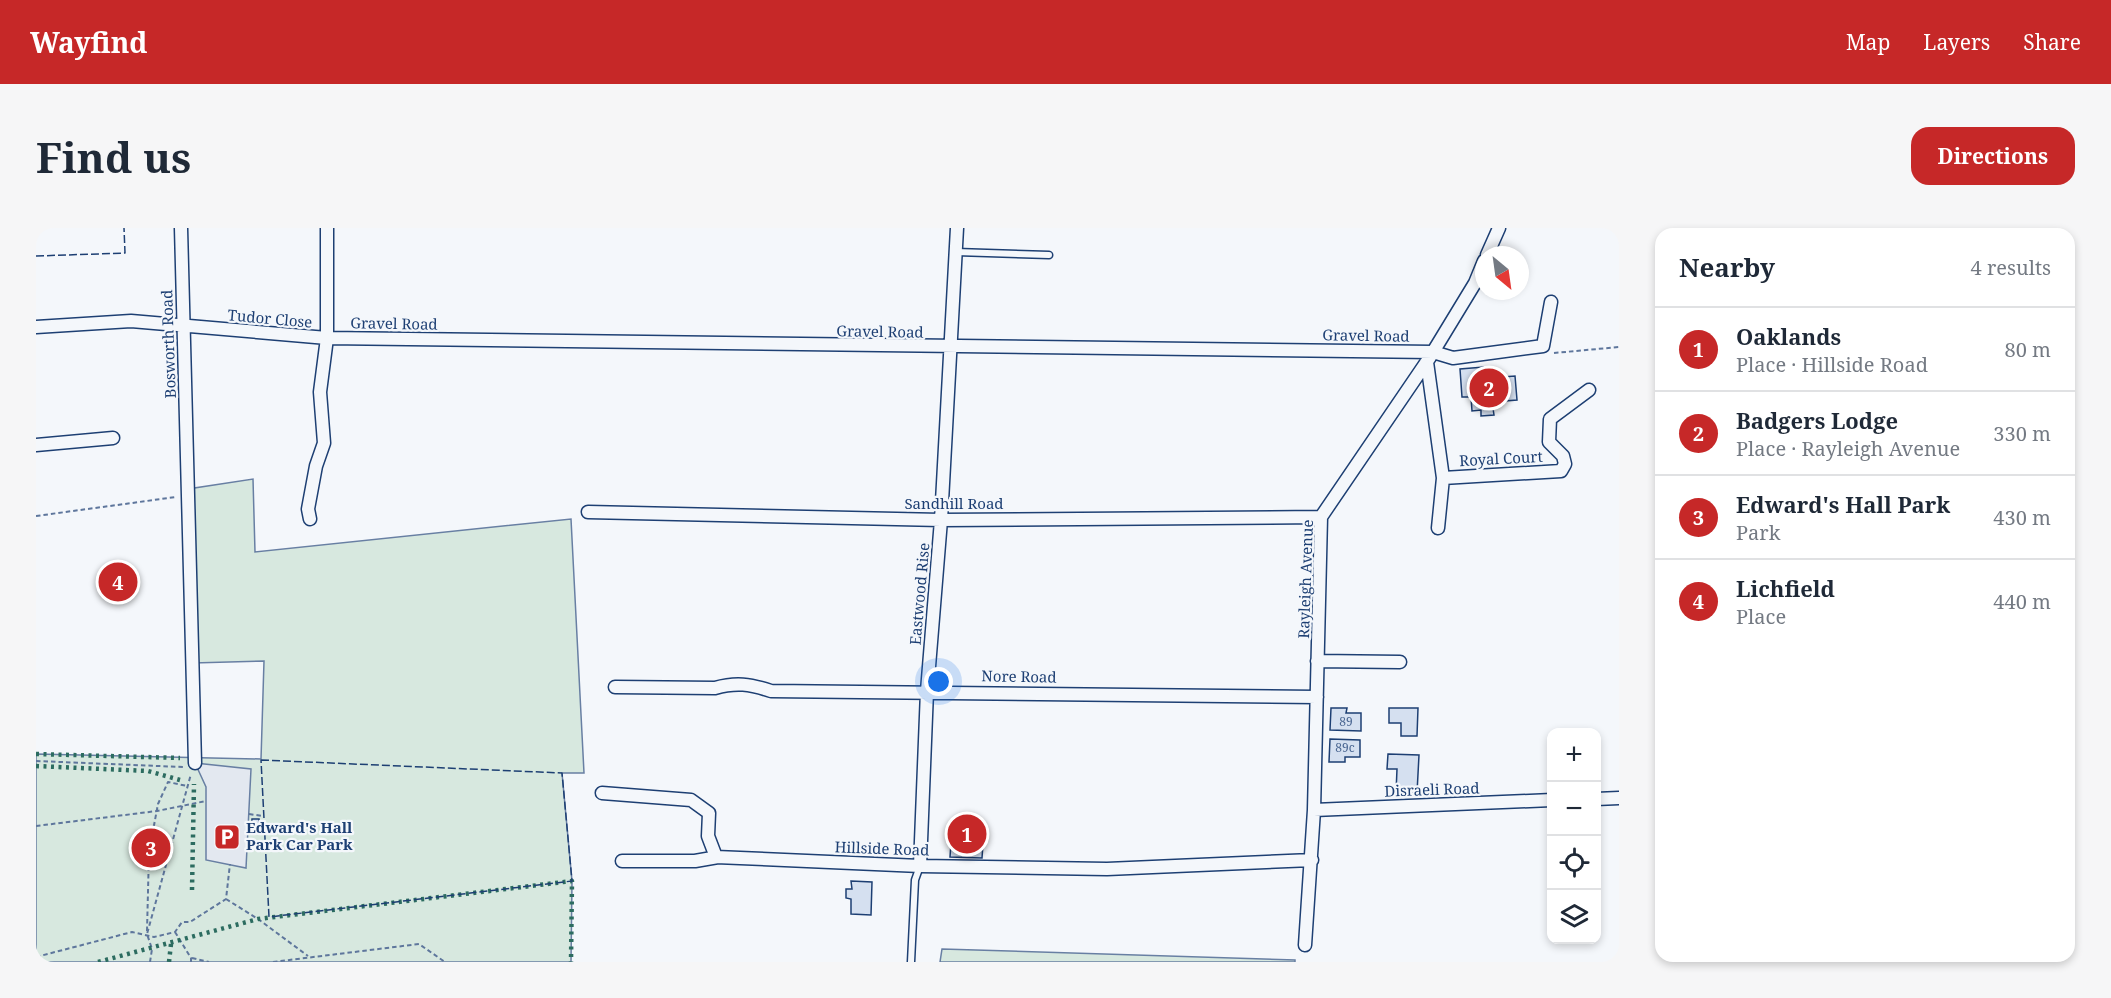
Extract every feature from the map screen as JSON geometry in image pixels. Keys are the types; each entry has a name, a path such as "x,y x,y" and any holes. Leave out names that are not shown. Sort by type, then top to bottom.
{"street":[{"name":"Bosworth Road","path":"181,228 195,763"},
{"path":"327,228 327,338"},
{"name":"Eastwood Rise","path":"920,866 927,691 941,520 957,228"},
{"path":"1491,246 1499,228"},
{"name":"Rayleigh Avenue","path":"1305,945 1314,810 1321,517 1430,357 1475,282"},
{"name":"Gravel Road","path":"327,338 1453,358 1543,346 1551,302"},
{"name":"Tudor Close","path":"36,327 113,321 327,338 320,384 324,438 308,509 310,519"},
{"path":"1430,357 1443,478 1438,528"},
{"name":"Royal Court","path":"1443,478 1561,471 1565,464 1563,456 1549,442 1550,419 1589,390"},
{"path":"36,445 113,438"},
{"name":"Sandhill Road","path":"588,512 941,520 1321,517"},
{"path":"1317,661 1400,662"},
{"name":"Nore Road","path":"615,687 715,688 729,684 748,684 771,691 1317,697"},
{"path":"602,793 691,800 709,813 708,836 718,857"},
{"path":"1601,799 1619,798"},
{"name":"Disraeli Road","path":"1314,810 1547,800"},
{"name":"Hillside Road","path":"621,861 695,861 718,857 920,866 1107,869 1312,860"}],"lane":[{"path":"955,252 1048,255"},
{"name":"Eastwood Rise","path":"911,962 915,880 920,866"}],"path":[{"path":"36,516 188,495"},
{"path":"36,760 177,767"},
{"path":"147,934 195,763"},
{"path":"150,962 152,949 147,934 149,852 157,811 168,782 187,786"},
{"path":"36,826 157,811 206,801"},
{"path":"249,814 264,816"},
{"path":"226,899 230,864"},
{"path":"36,957 132,932 154,937 175,932 182,922 190,922 226,899"},
{"path":"226,899 258,918 308,956"},
{"path":"175,932 191,958 191,962"},
{"path":"273,962 419,944 446,962"},
{"path":"191,958 209,962"}],"shaded area":[{"path":"253,479 255,552 571,519 584,773 562,773 572,881 571,962 36,962 36,754 261,759 264,661 193,663 188,489"},
{"name":"Edward's Hall Park Car Park","path":"195,763 251,769 246,868 206,860 206,787"},
{"path":"942,949 1295,960 1295,962 940,962"}],"building":[{"path":"1484,367 1485,377 1476,379 1515,376 1517,400 1492,402 1494,415 1481,416 1481,410 1472,411 1471,397 1462,397 1460,369"},
{"path":"108,569 129,569 129,597 108,595"},
{"path":"1331,708 1347,708 1346,713 1361,713 1361,731 1330,730"},
{"path":"1389,708 1418,708 1417,736 1401,736 1401,723 1389,723"},
{"path":"1330,739 1360,740 1360,757 1345,757 1345,762 1329,762"},
{"path":"1388,754 1419,755 1417,793 1396,793 1397,769 1387,769"},
{"path":"252,819 259,819 259,830 251,829"},
{"path":"952,826 983,827 983,842 951,840"},
{"path":"951,843 983,844 982,858 950,857"},
{"path":"851,881 872,882 871,915 851,914 851,899 846,898 846,889 852,889"}],"hedge":[{"path":"36,754 180,758"},
{"path":"36,766 148,771 180,780"},
{"path":"192,890 194,784"},
{"path":"98,962 258,919 572,881 571,962"},
{"path":"169,962 171,944"}],"fence":[{"path":"36,256 125,253 124,228"},
{"path":"261,760 562,773 572,881 269,917 261,760"}],"place":[{"name":"Badgers Lodge","path":"1489,388"},
{"name":"Lichfield","path":"118,582"},
{"name":"Oaklands","path":"967,834"},
{"name":"Edward's Hall Park Car Park","path":"227,837"},
{"name":"Edward's Hall Park","path":"151,848"}]}
